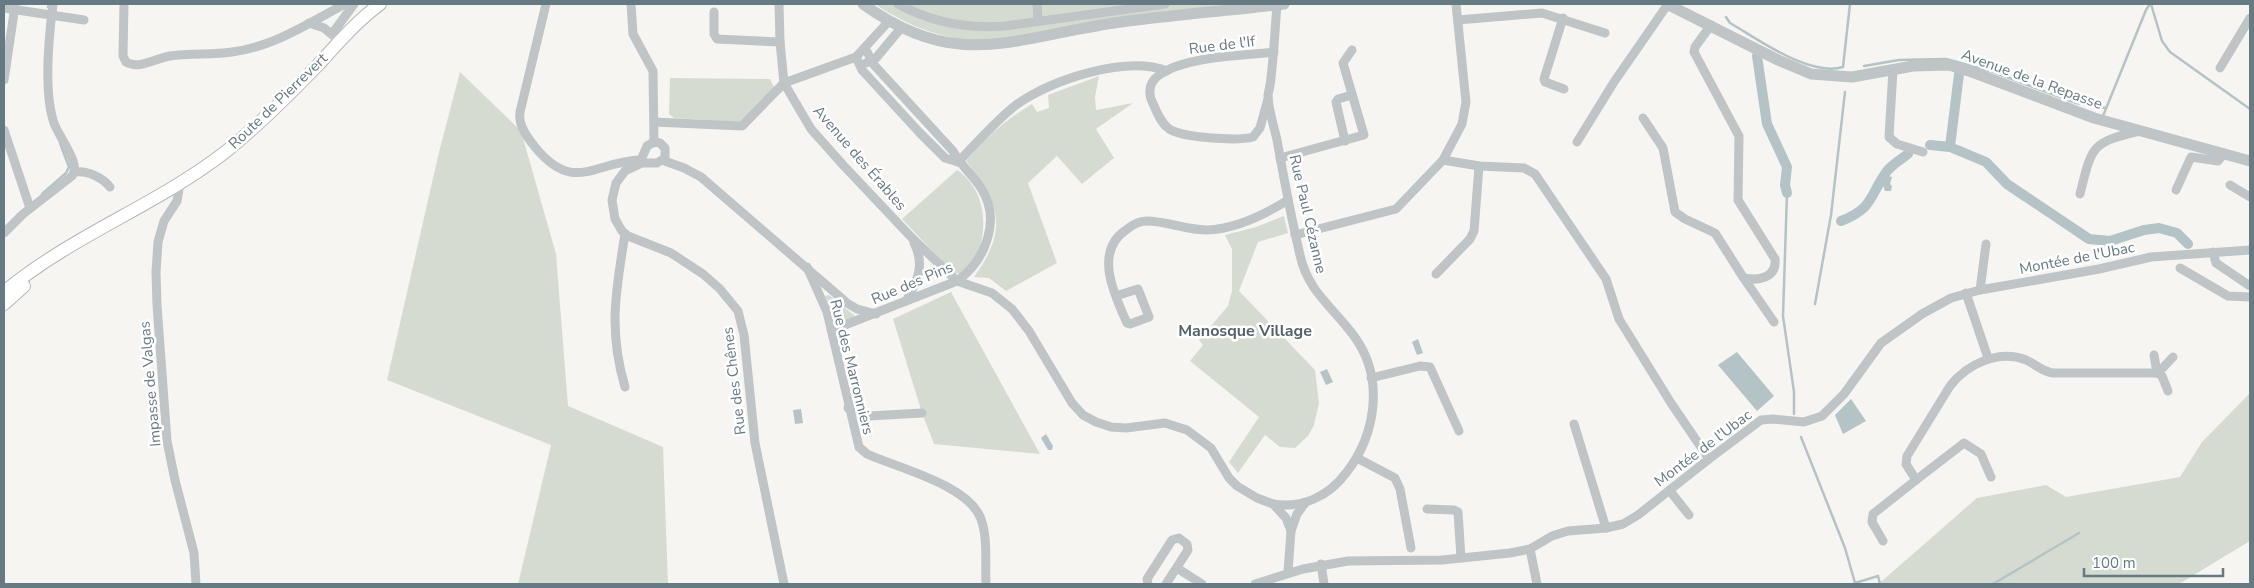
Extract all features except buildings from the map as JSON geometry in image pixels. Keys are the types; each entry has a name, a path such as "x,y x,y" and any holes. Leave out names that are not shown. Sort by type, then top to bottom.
{"main road":[{"name":"Route de Pierrevert","path":"6,298 37,266 180,183 223,153 265,118 336,38 380,4"}],"street":[{"path":"53,4 50,104 57,132 75,162 74,172"},
{"path":"124,4 122,56 126,62 132,65 139,65 176,55 232,52 252,48 310,23 345,4"},
{"path":"310,23 324,28 336,38 354,4"},
{"path":"546,4 520,112 520,123 528,138 548,162 564,171 594,171 627,161 642,162 656,164 666,154 665,148 660,143 654,142 647,146 642,162 622,174 613,192 614,214 619,227 625,234 617,276 614,309 618,362 625,387"},
{"path":"631,4 633,34 653,71 654,142"},
{"name":"Avenue des Érables","path":"779,4 784,83 811,128 912,238 957,281"},
{"path":"863,4 901,28 923,37 948,43 987,45 1111,24 1280,4"},
{"path":"898,4 933,19 968,26 995,27 1165,4"},
{"path":"1037,4 1038,21"},
{"name":"Rue Paul Cézanne","path":"1273,504 1290,506 1305,503 1334,487 1358,458 1372,419 1374,401 1365,354 1355,337 1315,291 1308,279 1295,235 1268,96 1280,4"},
{"path":"1295,235 1396,209 1443,160 1462,124 1466,102 1456,4"},
{"path":"1577,142 1609,90 1667,4"},
{"name":"Avenue de la Repasse","path":"1667,4 1778,60 1811,74 1852,77 1923,65 1949,66 1981,75 2094,118 2250,161"},
{"path":"4,80 15,7"},
{"path":"4,8 15,7 84,20"},
{"path":"714,12 714,34 717,38 780,42"},
{"path":"1458,20 1542,13 1563,18 1605,33"},
{"path":"1563,18 1544,79 1545,82 1564,89"},
{"path":"2220,68 2250,18"},
{"path":"857,60 889,21"},
{"path":"1710,25 1695,47 1694,52 1740,139 1738,200 1775,261 1771,272 1763,278 1751,280 1743,277"},
{"path":"654,122 742,126 784,83 846,61 872,62 901,28"},
{"name":"Rue des Pins","path":"832,330 957,281 971,270 980,258 989,234 989,206 982,190 958,162 953,151 872,62 865,48"},
{"path":"1280,158 1364,135 1343,61 1352,50"},
{"name":"Rue de l'If","path":"1166,71 1189,62 1274,52"},
{"name":"Rue des Pins","path":"857,60 862,70 944,157 958,162"},
{"path":"958,162 1016,106 1032,96 1094,71 1137,66 1159,68 1166,71"},
{"path":"1893,70 1889,137 1897,144 1923,152"},
{"path":"1166,71 1152,83 1151,98 1166,127 1183,135 1219,138 1253,137 1260,128 1268,96"},
{"path":"1345,141 1336,104 1338,99 1352,95"},
{"path":"1644,118 1663,148 1674,211 1685,219 1715,233 1774,322"},
{"path":"4,130 30,208"},
{"path":"2080,194 2089,158 2097,146 2111,138 2140,131"},
{"path":"2176,190 2192,157 2218,161 2224,153"},
{"name":"Rue des Marronniers","path":"662,160 684,168 706,180 807,267 832,330 848,408 859,447 863,452 952,490 968,502 978,513 984,533 986,584"},
{"path":"1443,160 1479,166 1524,168 1535,174 1606,279 1617,317 1709,459"},
{"path":"1436,274 1470,239 1474,231 1479,166"},
{"path":"4,233 30,208 74,172 82,171 102,179 110,187"},
{"name":"Impasse de Valgas","path":"180,183 177,201 164,221 158,242 156,272 157,306 168,441 173,473 194,553 196,584"},
{"path":"2230,185 2250,197"},
{"path":"1116,294 1108,268 1110,250 1119,234 1134,224 1149,221 1192,229 1214,229 1251,219 1288,200"},
{"name":"Rue des Chênes","path":"625,234 687,262 720,289 738,311 744,335 755,442 784,584"},
{"path":"906,301 915,285 920,266 918,252 912,238"},
{"path":"1980,290 1986,244"},
{"name":"Montée de l'Ubac","path":"1255,584 1288,572 1321,564 1372,560 1462,558 1530,549 1552,536 1568,531 1606,528 1629,521 1764,419 1804,422 1822,416 1844,394 1886,339 1938,304 1966,292 2151,258 2250,250"},
{"path":"2214,252 2217,264 2250,286"},
{"path":"807,267 854,308 876,314"},
{"path":"2180,268 2228,296 2250,297"},
{"path":"957,281 992,293 1012,309 1028,331 1072,403 1086,417 1111,427 1126,428 1165,423 1186,430 1211,448 1229,478 1237,486 1257,498 1273,504 1285,516 1291,531"},
{"path":"819,294 828,286"},
{"path":"1966,292 1988,358"},
{"path":"2154,355 2158,373 2162,376 2168,391"},
{"path":"1916,480 1906,464 1907,456 1952,383 1988,358 2011,356 2021,358 2053,373 2158,373 2173,357"},
{"path":"1371,378 1420,366 1430,367 1459,431"},
{"path":"848,408 857,408 869,416 922,413"},
{"path":"1574,424 1606,528"},
{"path":"1883,541 1872,522 1874,514 1964,443 1981,454 1991,477"},
{"path":"1358,458 1397,480 1411,548"},
{"path":"1670,491 1689,515"},
{"path":"1288,572 1291,531 1295,518 1305,503"},
{"path":"1427,509 1454,510 1458,512 1462,558"},
{"path":"1148,584 1147,579 1172,540 1176,538 1185,542 1188,547 1166,584"},
{"path":"1530,549 1537,584"},
{"path":"1321,564 1324,584"},
{"path":"1177,568 1202,584"}],"shaded area":[{"path":"875,4 1230,4 1075,25 1008,39 985,41 956,38 927,31 900,19"},
{"path":"460,72 521,131 556,254 568,406 663,447 668,584 518,584 551,445 387,380 439,152"},
{"path":"1099,76 1095,97 1096,110 1133,103 1096,129 1114,158 1082,184 1057,156 1028,183 1057,263 1006,291 989,278 974,277 992,245 996,231 996,218 993,204 987,191 966,161 997,130 1032,104 1037,112 1049,108 1048,95"},
{"path":"670,78 770,79 775,89 741,122 674,118 669,114"},
{"path":"957,170 967,178 980,200 983,226 982,239 972,263 964,271 953,273 902,219"},
{"path":"1888,176 1892,177 1891,191 1885,191 1883,185"},
{"path":"1284,216 1288,233 1258,242 1239,291 1315,370 1319,403 1314,425 1308,436 1295,448 1280,447 1265,435 1238,473 1229,462 1259,417 1190,361 1203,345 1199,340 1228,306 1232,291 1232,249 1225,235 1256,227"},
{"path":"951,292 1040,454 934,444 922,413 893,319"},
{"path":"829,295 854,315 854,317 839,323 825,296"},
{"path":"1418,339 1423,353 1417,355 1412,342"},
{"path":"1737,352 1774,396 1757,411 1718,365"},
{"path":"1327,369 1333,382 1326,385 1320,372"},
{"path":"2250,393 2250,541 2179,584 1875,584 1882,581 1977,498 2046,485 2066,497 2180,477 2202,442"},
{"path":"1851,399 1866,421 1843,434 1835,415"},
{"path":"801,409 803,423 795,424 793,410"},
{"path":"1046,434 1053,446 1052,450 1048,450 1041,438"}],"waterway":[{"path":"1726,17 1730,23 1784,55 1815,67 1830,69 1843,67 1850,4"},
{"path":"2103,116 2150,4"},
{"path":"2151,4 2162,41 2170,52 2250,109"},
{"path":"1757,56 1767,124 1787,167 1785,185 1787,193"},
{"path":"1864,66 1899,60 1946,59 1993,72 2076,103 2106,108"},
{"path":"1959,74 1950,147 1986,162 2007,184 2089,239 2110,241 2144,230 2159,228 2177,233 2188,244"},
{"path":"1815,304 1831,215 1845,92"},
{"path":"42,194 66,173 69,167 60,143"},
{"path":"1930,145 1950,147"},
{"path":"1841,221 1860,211 1870,200 1887,171 1908,154"},
{"path":"1787,193 1783,316 1794,392 1794,414"},
{"path":"1801,437 1845,548 1855,583 1878,576 1880,584"},
{"path":"1993,584 2079,533"}],"district":[{"name":"Manosque Village","path":"1245,331"}]}
